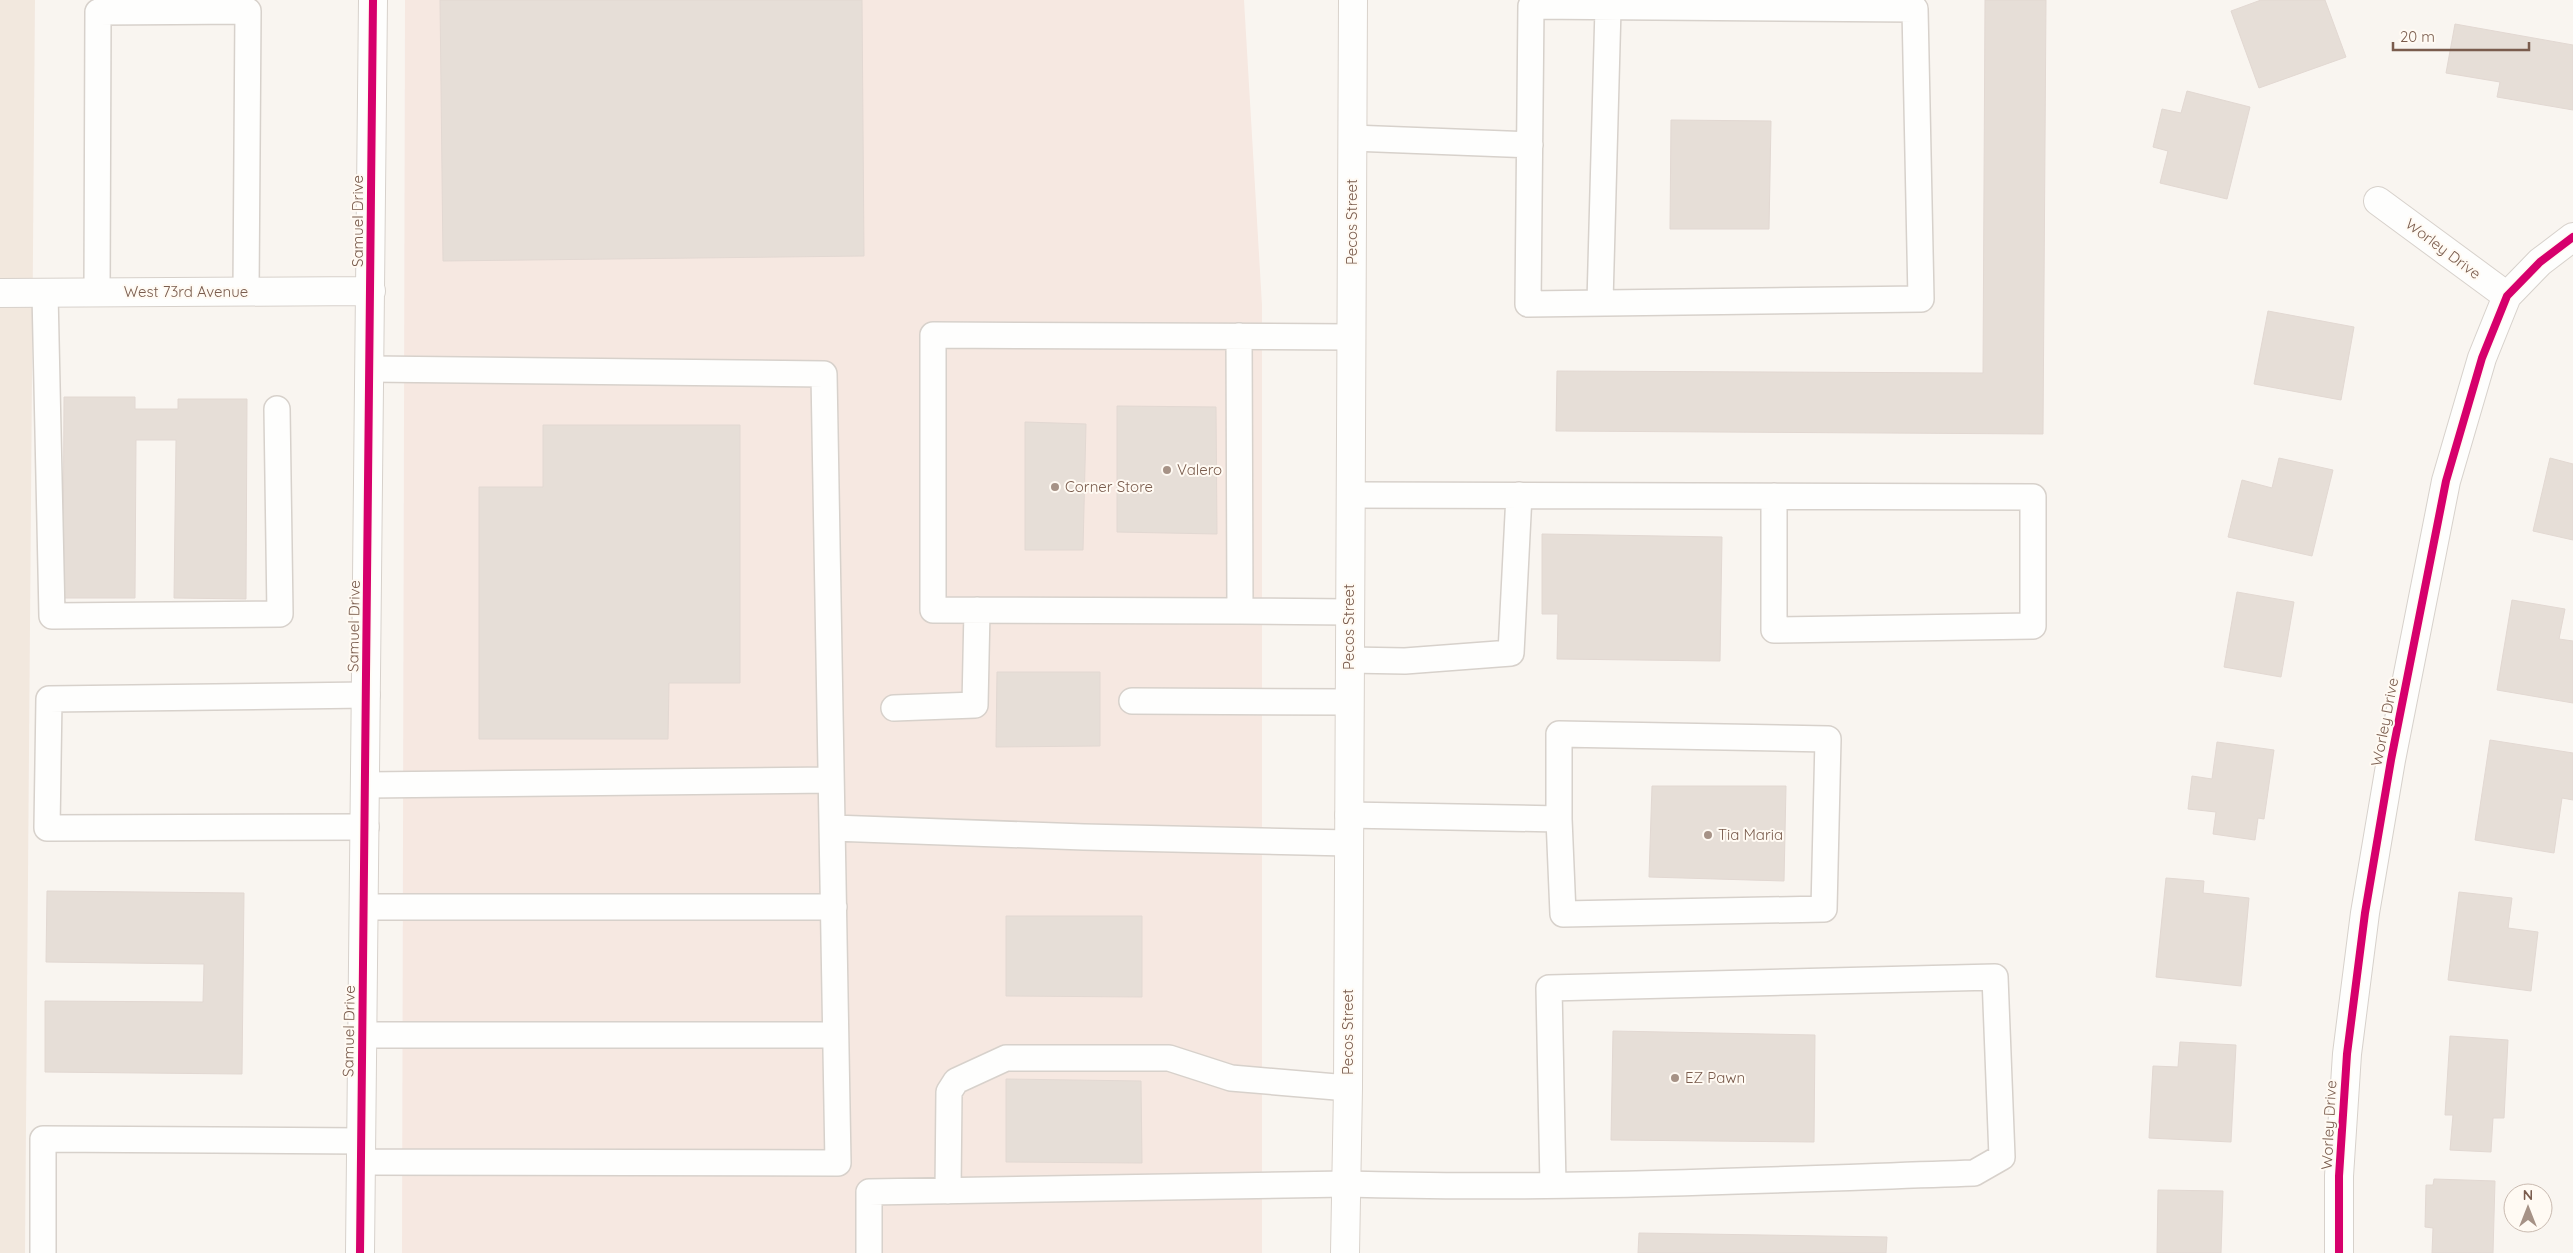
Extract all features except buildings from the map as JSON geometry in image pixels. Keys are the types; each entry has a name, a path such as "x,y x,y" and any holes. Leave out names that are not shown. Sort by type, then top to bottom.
{"street":[{"name":"Samuel Drive","path":"360,1253 366,827 373,0"},
{"name":"Pecos Street","path":"1345,1253 1348,1088 1353,0"},
{"name":"Worley Drive","path":"2378,201 2507,296"},
{"name":"Worley Drive","path":"2339,1253 2339,1176 2347,1054 2365,913 2391,760 2446,481 2482,358 2507,296 2540,262 2573,237"},
{"name":"West 73rd Avenue","path":"0,293 371,291"}],"lane":[{"path":"1531,6 1608,8 1915,9 1921,299 1528,304 1531,6"},
{"path":"1600,302 1608,8"},
{"path":"97,293 98,12 248,11 246,292"},
{"path":"1352,138 1530,145"},
{"path":"45,293 52,616 280,614 277,409"},
{"path":"1350,612 933,610 933,335 1351,337"},
{"path":"1238,336 1240,611"},
{"path":"43,1253 43,1139 362,1151 838,1164 824,374 370,370"},
{"path":"1350,495 1519,495 2033,497 2033,626 1774,630 1774,496"},
{"path":"1349,660 1405,661 1511,654 1519,495"},
{"path":"894,708 975,705 977,610"},
{"path":"366,827 47,828 49,699 367,695"},
{"path":"1132,701 1349,702"},
{"path":"1559,734 1828,739 1824,909 1563,914 1559,819 1559,734"},
{"path":"366,785 831,780"},
{"path":"1348,816 1559,819"},
{"path":"832,828 1084,837 1348,843"},
{"path":"364,907 834,907"},
{"path":"868,1253 868,1192 1346,1184 1553,1185 1637,1185 1974,1172 2002,1158 1995,977 1549,988 1553,1185"},
{"path":"363,1035 835,1035"},
{"path":"948,1191 949,1092 956,1081 1006,1058 1169,1058 1231,1078 1348,1088"}],"shaded area":[{"path":"0,0 35,0 25,1253 0,1253"},
{"path":"405,0 1244,0 1262,305 1262,1253 402,1253"}],"cycle path":[{"path":"360,1253 373,0"},
{"path":"2339,1253 2339,1176 2347,1054 2365,913 2391,760 2446,481 2482,358 2507,296 2540,262 2573,237"}],"place":[{"name":"Valero","path":"1167,470"},
{"name":"Corner Store","path":"1055,487"},
{"name":"Tia Maria","path":"1708,835"},
{"name":"EZ Pawn","path":"1675,1078"}]}
